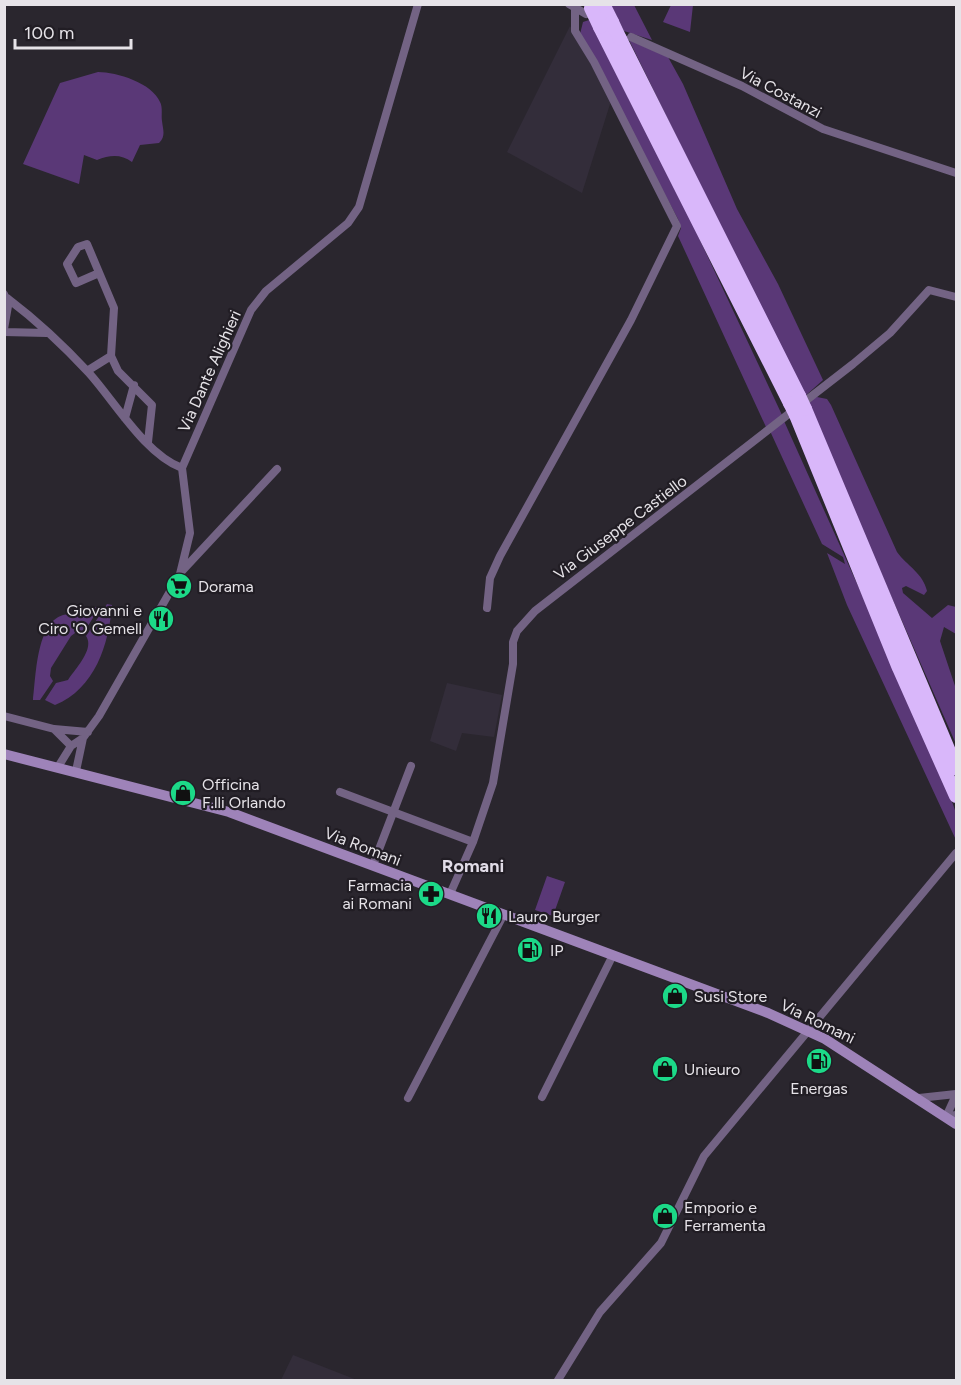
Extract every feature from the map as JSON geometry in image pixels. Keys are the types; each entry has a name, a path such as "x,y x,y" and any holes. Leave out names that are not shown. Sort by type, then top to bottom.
{"highway":[{"path":"585,7 626,38 798,406 957,768"},
{"path":"606,25 798,406 899,668 957,796"}],"street":[{"name":"Via Dante Alighieri","path":"182,468 251,310 266,291 355,215 418,4"},
{"path":"487,608 490,578 500,556 631,320 677,226 594,62 575,31 585,7"},
{"name":"Via Costanzi","path":"626,38 742,86 823,129 957,173"},
{"path":"99,273 76,283 67,264 78,247 87,244 114,308 115,325 111,356 118,371 152,405 148,442"},
{"name":"Via Giuseppe Castiello","path":"450,894 473,842 493,783 513,664 513,642 517,631 535,610 853,364 890,333 929,290 955,295"},
{"path":"6,296 87,371 125,418 164,459 182,468 190,533 180,574"},
{"path":"6,296 8,319 4,330 47,333"},
{"path":"87,371 111,356"},
{"path":"125,418 134,385"},
{"path":"76,771 86,735 112,695 180,574 277,469"},
{"path":"4,716 86,735"},
{"path":"54,729 71,746"},
{"path":"58,767 71,746 86,735"},
{"name":"Via Romani","path":"4,754 229,812 808,1029 951,1116 957,1124"},
{"path":"373,865 411,766"},
{"path":"340,792 473,842"},
{"path":"558,1380 600,1312 655,1250 666,1234 704,1156 957,853"},
{"path":"408,1098 504,914"},
{"path":"542,1097 613,955"},
{"path":"919,1098 957,1095 951,1116"}],"shaded area":[{"path":"611,5 634,5 652,40 624,31"},
{"path":"671,5 693,5 690,32 663,22"},
{"path":"589,20 692,223 782,415 766,427 678,236 681,228 678,219 580,34 583,22"},
{"path":"570,26 611,101 582,193 507,152"},
{"path":"629,40 668,57 683,84 737,209 778,284 823,380 804,397"},
{"path":"98,72 115,74 133,80 156,95 161,106 164,133 159,143 140,145 132,162 120,157 111,156 97,160 84,155 79,184 23,164 60,83"},
{"path":"817,397 827,399 831,405 897,552 922,579 927,591 924,595 906,586 902,588 903,593 932,618 948,605 956,607 956,634 944,627 940,641 956,689 956,744 806,402"},
{"path":"784,421 942,773 956,813 956,840 847,605 827,553 845,564 843,557 822,544 770,431"},
{"path":"107,604 112,605 107,635 103,650 90,677 69,698 55,705 45,700 56,683 68,680 83,659 88,647 86,636"},
{"path":"94,607 99,608 83,634 75,633 71,636 51,668 50,676 53,681 40,700 33,700 39,652 47,628 63,615 87,614"},
{"path":"447,683 502,695 494,737 462,733 456,751 430,741"},
{"path":"547,876 565,882 553,916 535,910"},
{"path":"293,1355 357,1380 281,1380"}],"place":[{"name":"Dorama","path":"179,586"},
{"name":"Giovanni e Ciro 'O Gemell","path":"161,619"},
{"name":"Officina F.lli Orlando","path":"183,793"},
{"name":"Farmacia ai Romani","path":"431,894"},
{"name":"Lauro Burger","path":"489,916"},
{"name":"IP","path":"530,950"},
{"name":"Susi Store","path":"675,996"},
{"name":"Energas","path":"819,1061"},
{"name":"Unieuro","path":"665,1069"},
{"name":"Emporio e Ferramenta","path":"665,1216"}],"district":[{"name":"Romani","path":"473,866"}]}
